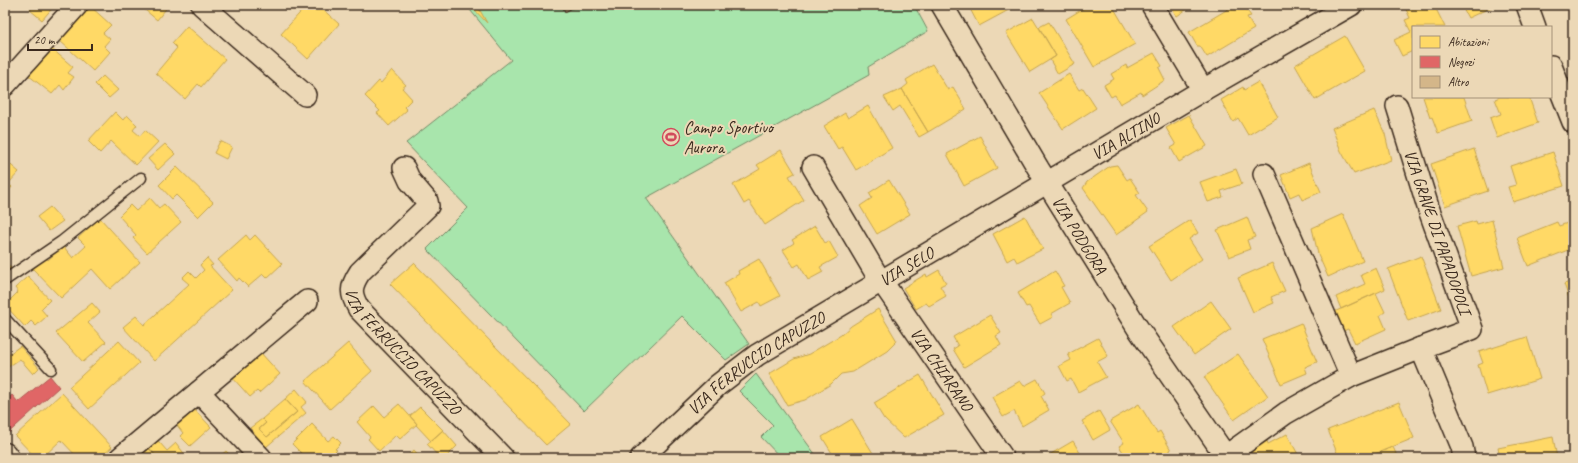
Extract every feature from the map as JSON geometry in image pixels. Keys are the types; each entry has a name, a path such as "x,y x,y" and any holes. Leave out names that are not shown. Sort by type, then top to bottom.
{"street":[{"path":"5,85 77,5"},
{"path":"202,5 305,95"},
{"name":"VIA PODGORA","path":"942,5 1047,183 1137,327 1226,457"},
{"path":"1152,5 1203,90"},
{"name":"VIA ALTINO","path":"1047,183 1203,90 1351,5"},
{"path":"1527,5 1536,26"},
{"path":"1552,69 1573,122"},
{"name":"VIA GRAVE DI PAPADOPOLI","path":"1226,457 1286,413 1351,376 1472,329 1428,207 1397,106"},
{"name":"VIA SELO","path":"813,167 881,282 1047,183"},
{"name":"VIA FERRUCCIO CAPUZZO","path":"404,168 410,181 427,201 428,206 360,272 355,280 352,290 353,300 359,309 503,458"},
{"path":"1264,174 1351,376"},
{"name":"VIA FERRUCCIO CAPUZZO","path":"641,458 718,385 744,363 881,282"},
{"name":"VIA CHIARANO","path":"881,282 1003,458"},
{"path":"120,458 307,302"},
{"path":"1421,348 1462,447 1464,458"},
{"path":"200,392 261,458"},
{"path":"5,454 8,458"}],"lane":[{"path":"5,280 61,242 142,178"},
{"path":"5,319 51,369"}],"green space":[{"path":"466,5 914,5 928,31 868,67 869,75 646,198 749,344 726,360 682,316 584,411 427,249 468,208 406,143 511,60"},
{"path":"756,374 818,458 781,458 761,437 773,425 739,391"}],"building: Abitazioni":[{"path":"34,5 55,5 42,20 30,10"},
{"path":"139,5 169,5 157,20"},
{"path":"307,5 318,5 339,24 308,59 281,34"},
{"path":"470,5 477,5 487,23"},
{"path":"968,5 1018,5 979,26"},
{"path":"1089,5 1112,5 1135,44 1094,67 1066,19"},
{"path":"1169,5 1193,5 1177,16"},
{"path":"1235,5 1243,5 1251,16 1247,17 1254,29 1207,57 1200,46 1197,46 1189,32"},
{"path":"1404,5 1434,5 1444,26 1412,26 1412,51 1402,56 1394,40 1411,32 1405,20 1410,18"},
{"path":"1461,5 1496,5 1468,18"},
{"path":"90,6 111,25 103,33 110,39 104,46 110,52 93,71 59,40"},
{"path":"1033,18 1056,56 1030,72 1006,33"},
{"path":"1049,22 1075,64 1058,74 1050,60 1056,56 1039,27"},
{"path":"187,26 225,59 201,87 198,84 185,99 156,73 177,48 172,43"},
{"path":"1345,36 1365,71 1315,100 1295,65"},
{"path":"51,48 73,67 68,73 74,77 64,90 60,85 52,94 28,75"},
{"path":"1154,53 1162,66 1159,68 1165,80 1142,95 1141,92 1120,104 1115,95 1111,97 1104,85 1114,79 1111,74 1126,65 1127,68"},
{"path":"932,64 948,90 953,87 966,109 928,132 902,89 908,84 906,80"},
{"path":"392,70 406,85 402,88 412,99 404,107 407,110 389,126 377,113 380,111 365,96 379,81 381,83"},
{"path":"1069,74 1079,90 1083,88 1096,108 1063,129 1039,93"},
{"path":"103,76 118,90 109,98 95,84"},
{"path":"1258,82 1278,117 1248,135 1238,118 1233,122 1221,100 1243,87 1244,90"},
{"path":"902,89 928,132 919,137 900,106 893,111 884,97"},
{"path":"1423,98 1464,98 1472,121 1438,133 1432,117 1430,118"},
{"path":"1529,98 1538,123 1497,138 1490,118 1501,114 1495,99"},
{"path":"868,106 892,148 856,170 842,147 838,149 824,126 845,113 848,118"},
{"path":"1374,110 1385,134 1391,160 1354,174 1341,151 1332,128"},
{"path":"115,112 123,120 127,115 137,125 133,130 140,136 145,130 158,142 136,165 111,141 100,153 88,141"},
{"path":"1189,115 1207,146 1179,162 1171,148 1176,145 1166,128"},
{"path":"980,136 997,168 964,186 947,154"},
{"path":"220,141 232,147 226,159 214,153"},
{"path":"165,144 175,154 158,170 148,159"},
{"path":"1474,149 1488,191 1445,206 1431,164"},
{"path":"781,150 795,173 789,176 804,200 765,225 749,201 744,204 733,185 760,169 757,165"},
{"path":"1553,152 1564,186 1513,202 1508,187 1516,185 1510,166"},
{"path":"5,160 19,172 8,184 12,187 5,195"},
{"path":"1309,163 1321,192 1302,200 1299,193 1290,197 1281,175"},
{"path":"1117,165 1127,180 1130,178 1140,193 1136,195 1148,212 1116,235 1083,188 1087,182 1110,166"},
{"path":"177,167 213,202 198,217 176,195 172,199 159,185"},
{"path":"1236,169 1242,184 1221,191 1223,197 1208,202 1200,182"},
{"path":"889,180 910,214 877,234 860,206 872,198 869,193"},
{"path":"150,198 159,208 164,204 181,222 147,253 133,238 136,235 119,216 130,205 136,211"},
{"path":"50,207 63,221 49,231 37,217"},
{"path":"1343,214 1363,261 1328,277 1318,254 1312,228"},
{"path":"1025,216 1043,249 1017,262 1014,257 1007,261 993,234"},
{"path":"1247,217 1255,237 1247,240 1250,249 1229,257 1217,230"},
{"path":"100,218 140,262 110,289 92,269 61,298 33,269 46,257 48,260 63,246 73,258 86,246 78,238"},
{"path":"1190,220 1198,233 1189,239 1202,259 1171,280 1149,246"},
{"path":"1492,220 1504,267 1471,276 1457,226 1476,221 1477,224"},
{"path":"1573,221 1573,248 1528,266 1517,238 1557,222 1559,226"},
{"path":"815,226 825,243 829,241 838,257 820,267 823,272 808,280 799,264 794,267 783,250 794,243 792,240"},
{"path":"246,235 250,240 255,235 282,264 267,278 263,274 248,287 239,278 237,281 218,260"},
{"path":"1421,256 1441,309 1408,321 1388,269"},
{"path":"207,258 213,265 210,266 232,290 154,361 123,327 136,316 144,325 189,284 182,278 189,271 196,278 204,270 200,265"},
{"path":"759,259 780,296 761,306 759,302 741,312 724,283 739,274 738,271"},
{"path":"5,261 11,268 5,273"},
{"path":"414,263 571,424 546,445 390,284"},
{"path":"1272,263 1285,291 1271,297 1274,303 1253,312 1238,278"},
{"path":"1376,268 1385,289 1341,309 1336,297 1365,284 1361,275"},
{"path":"939,270 946,283 940,286 946,296 929,306 926,303 916,309 903,288 926,274 927,277"},
{"path":"1055,271 1064,286 1061,287 1070,303 1051,314 1053,317 1040,324 1029,306 1026,307 1018,293"},
{"path":"28,276 50,300 41,309 47,316 36,326 31,321 25,327 5,305 18,292 15,288"},
{"path":"1573,281 1573,310 1564,284"},
{"path":"1376,293 1385,312 1380,315 1386,329 1355,343 1348,329 1343,331 1334,312"},
{"path":"1211,301 1231,329 1194,355 1174,327"},
{"path":"92,303 100,312 88,323 106,342 83,362 56,333"},
{"path":"878,309 897,341 887,351 853,372 841,374 831,384 805,400 787,405 769,374 794,359 809,354 841,335 851,326"},
{"path":"990,315 1001,333 996,336 1001,345 964,367 953,349 958,346 953,337"},
{"path":"1301,323 1317,362 1305,367 1307,373 1281,384 1262,339"},
{"path":"1527,337 1540,379 1487,395 1478,365 1483,363 1479,352"},
{"path":"1098,338 1108,356 1097,362 1106,377 1078,392 1071,379 1067,381 1059,366 1071,360 1068,354"},
{"path":"119,341 139,363 89,409 69,387"},
{"path":"348,343 372,371 330,409 305,381"},
{"path":"20,346 39,368 33,374 20,359 5,369 5,357"},
{"path":"260,352 280,374 259,393 257,391 250,397 232,377"},
{"path":"1238,354 1268,396 1234,420 1204,377"},
{"path":"920,375 944,415 904,438 884,419 874,403"},
{"path":"1037,379 1045,393 1041,396 1049,410 1022,426 1014,411 1003,417 992,397 1020,381 1024,386"},
{"path":"296,389 307,402 301,407 306,413 266,447 250,428 262,419 266,423 259,429 267,437 297,412 285,399"},
{"path":"62,393 112,447 100,458 78,458 61,440 42,458 36,458 15,436"},
{"path":"285,399 297,412 267,437 259,429 266,423 262,419"},
{"path":"1399,402 1414,438 1365,458 1339,458 1328,430"},
{"path":"399,404 417,424 400,439 396,435 379,451 368,439 370,437 357,422 374,406 384,417"},
{"path":"1139,404 1157,433 1160,431 1171,450 1158,458 1127,458 1119,446 1124,443 1110,421"},
{"path":"420,407 443,430 431,441 410,416"},
{"path":"193,408 211,427 190,446 180,436 183,433 176,424"},
{"path":"1099,411 1110,430 1093,440 1082,421"},
{"path":"852,419 876,458 835,458 822,437"},
{"path":"312,424 328,441 334,436 341,443 335,449 337,450 329,458 311,458 307,454 304,456 292,444"},
{"path":"443,430 457,446 445,458 440,458 427,444"},
{"path":"1287,434 1300,458 1255,458 1250,450 1267,441 1268,444"},
{"path":"153,435 167,451 176,443 186,456 184,458 158,458 144,442"},
{"path":"1553,437 1557,458 1500,458 1498,448"},
{"path":"1073,441 1083,458 1044,458"},
{"path":"1393,447 1398,458 1365,458"},
{"path":"149,449 158,458 139,458"},
{"path":"414,450 421,458 405,458"},
{"path":"226,451 233,458 218,458"}],"building: Negozi":[{"path":"50,376 59,387 5,436 5,394 8,398 12,395 18,402"}],"building: Altro":[{"path":"562,5 578,5 565,12"}],"place":[{"name":"Campo Sportivo Aurora","path":"671,137"}]}
